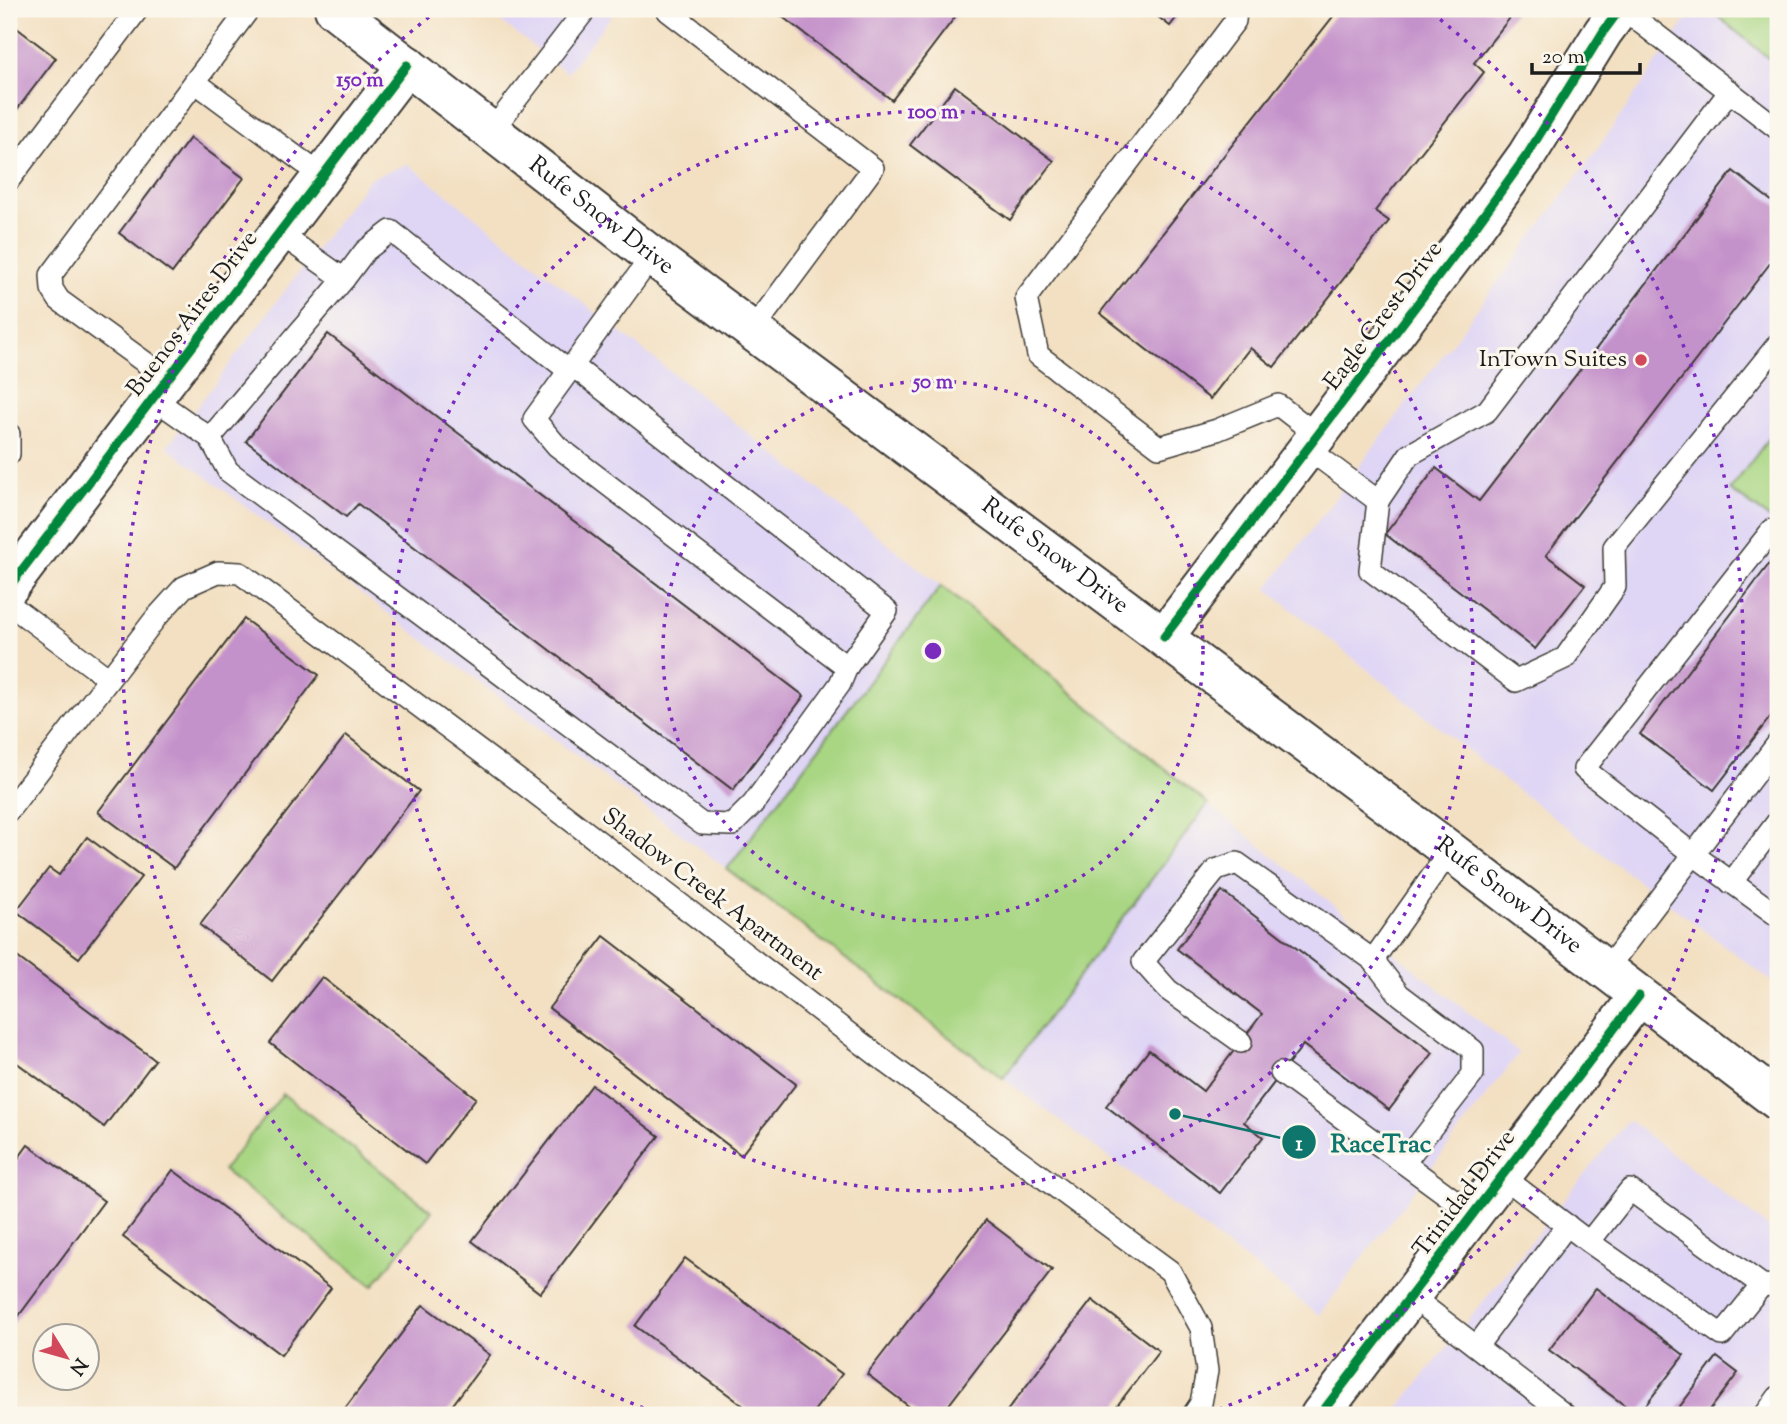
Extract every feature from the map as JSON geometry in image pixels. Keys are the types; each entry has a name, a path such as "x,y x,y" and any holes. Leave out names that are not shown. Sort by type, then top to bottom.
{"street":[{"name":"Rufe Snow Drive","path":"334,9 652,256 1450,851 1778,1101"},
{"name":"Eagle Crest Drive","path":"1164,637 1454,256 1527,155 1603,32 1622,9"},
{"name":"Buenos Aires Drive","path":"9,587 407,65"},
{"name":"Trinidad Drive","path":"1320,1415 1639,996"}],"lane":[{"path":"9,180 138,9"},
{"path":"210,438 365,251 391,231 887,611 847,667 840,684 753,804 732,825 702,824 228,471 210,438 160,388 60,300 52,289 51,275 249,9"},
{"path":"491,132 586,9"},
{"path":"1236,9 1235,21 1026,298 1038,355 1159,447 1217,430 1278,405 1312,441 1378,501"},
{"path":"1622,9 1778,129"},
{"path":"668,11 873,168 752,331"},
{"path":"195,82 322,176"},
{"path":"1730,91 1487,411 1409,455 1378,501 1370,570 1516,681 1566,658 1615,587 1614,547 1778,344"},
{"path":"279,233 344,279"},
{"path":"652,256 534,419 558,446 847,667"},
{"path":"9,434 9,454"},
{"path":"1778,534 1772,530 1584,769 1694,855 1778,916"},
{"name":"Shadow Creek Apartment","path":"9,810 155,619 184,587 218,572 240,573 517,779 890,1065 1170,1270 1201,1328 1207,1371 1201,1403 1193,1415"},
{"path":"9,604 109,679"},
{"path":"1606,970 1778,743"},
{"path":"1731,883 1778,821"},
{"path":"1373,960 1450,851"},
{"path":"1241,1042 1168,990 1143,962 1216,870 1237,863 1373,960 1399,994 1473,1050 1472,1074 1404,1163"},
{"path":"1281,1073 1473,1214"},
{"path":"1502,1176 1589,1242 1722,1335 1770,1285 1630,1190 1589,1242"},
{"path":"1477,1346 1567,1225"},
{"path":"1412,1296 1565,1415"},
{"path":"1765,1415 1778,1397"}],"shaded area":[{"path":"485,9 617,9 567,73"},
{"path":"1694,9 1709,9 1778,66 1778,426 1730,490 1778,524 1778,986 1507,782 1267,589 1597,150"},
{"path":"408,164 941,586 727,869 167,447 370,178"},
{"path":"1208,804 1519,1053 1319,1315 1003,1078"},
{"path":"1628,1120 1778,1235 1778,1415 1393,1415"}],"green space":[{"path":"1709,9 1778,9 1778,66"},
{"path":"1778,426 1778,524 1730,490"},
{"path":"941,586 1208,804 1003,1078 727,869"},
{"path":"283,1094 432,1211 373,1286 223,1170"}],"building":[{"path":"772,9 944,9 955,17 892,100"},
{"path":"1148,9 1183,9 1170,26"},
{"path":"1339,9 1517,9 1474,63 1484,72 1375,211 1389,221 1274,367 1250,348 1210,399 1100,313"},
{"path":"9,22 56,58 9,120"},
{"path":"955,86 1054,161 1010,220 910,145"},
{"path":"190,138 244,178 172,273 119,233"},
{"name":"InTown Suites","path":"1733,171 1778,206 1778,253 1546,555 1585,585 1535,649 1385,534 1436,468 1479,501"},
{"path":"328,334 804,696 733,790 358,504 346,517 246,441"},
{"path":"1776,555 1778,707 1714,790 1640,734"},
{"path":"244,619 319,675 174,868 98,812"},
{"path":"346,735 419,791 272,981 200,925"},
{"path":"87,837 141,877 79,958 16,911 49,868 59,875"},
{"path":"1222,891 1433,1053 1389,1110 1303,1045 1244,1122 1263,1137 1220,1193 1106,1106 1149,1050 1203,1091 1262,1014 1177,949"},
{"path":"604,936 796,1084 741,1155 549,1008"},
{"path":"9,951 155,1060 104,1127 9,1057"},
{"path":"322,977 476,1098 425,1164 270,1043"},
{"path":"592,1085 659,1136 540,1293 472,1241"},
{"path":"28,1145 104,1201 9,1329 9,1171"},
{"path":"173,1170 331,1288 281,1355 123,1237"},
{"path":"986,1220 1052,1270 941,1415 920,1415 867,1374"},
{"path":"685,1258 842,1374 811,1415 756,1415 635,1326"},
{"path":"1596,1288 1684,1355 1638,1415 1549,1350"},
{"path":"1092,1300 1159,1351 1110,1415 1004,1415"},
{"path":"423,1305 490,1355 445,1415 340,1415"},
{"path":"1717,1357 1738,1373 1706,1415 1686,1415 1678,1409"}],"cycle path":[{"path":"1164,637 1462,245 1527,155 1620,9"},
{"path":"9,587 407,65"},
{"path":"1320,1415 1639,996"}],"place":[{"name":"InTown Suites","path":"1641,360"},
{"name":"RaceTrac","path":"1175,1114"}]}
